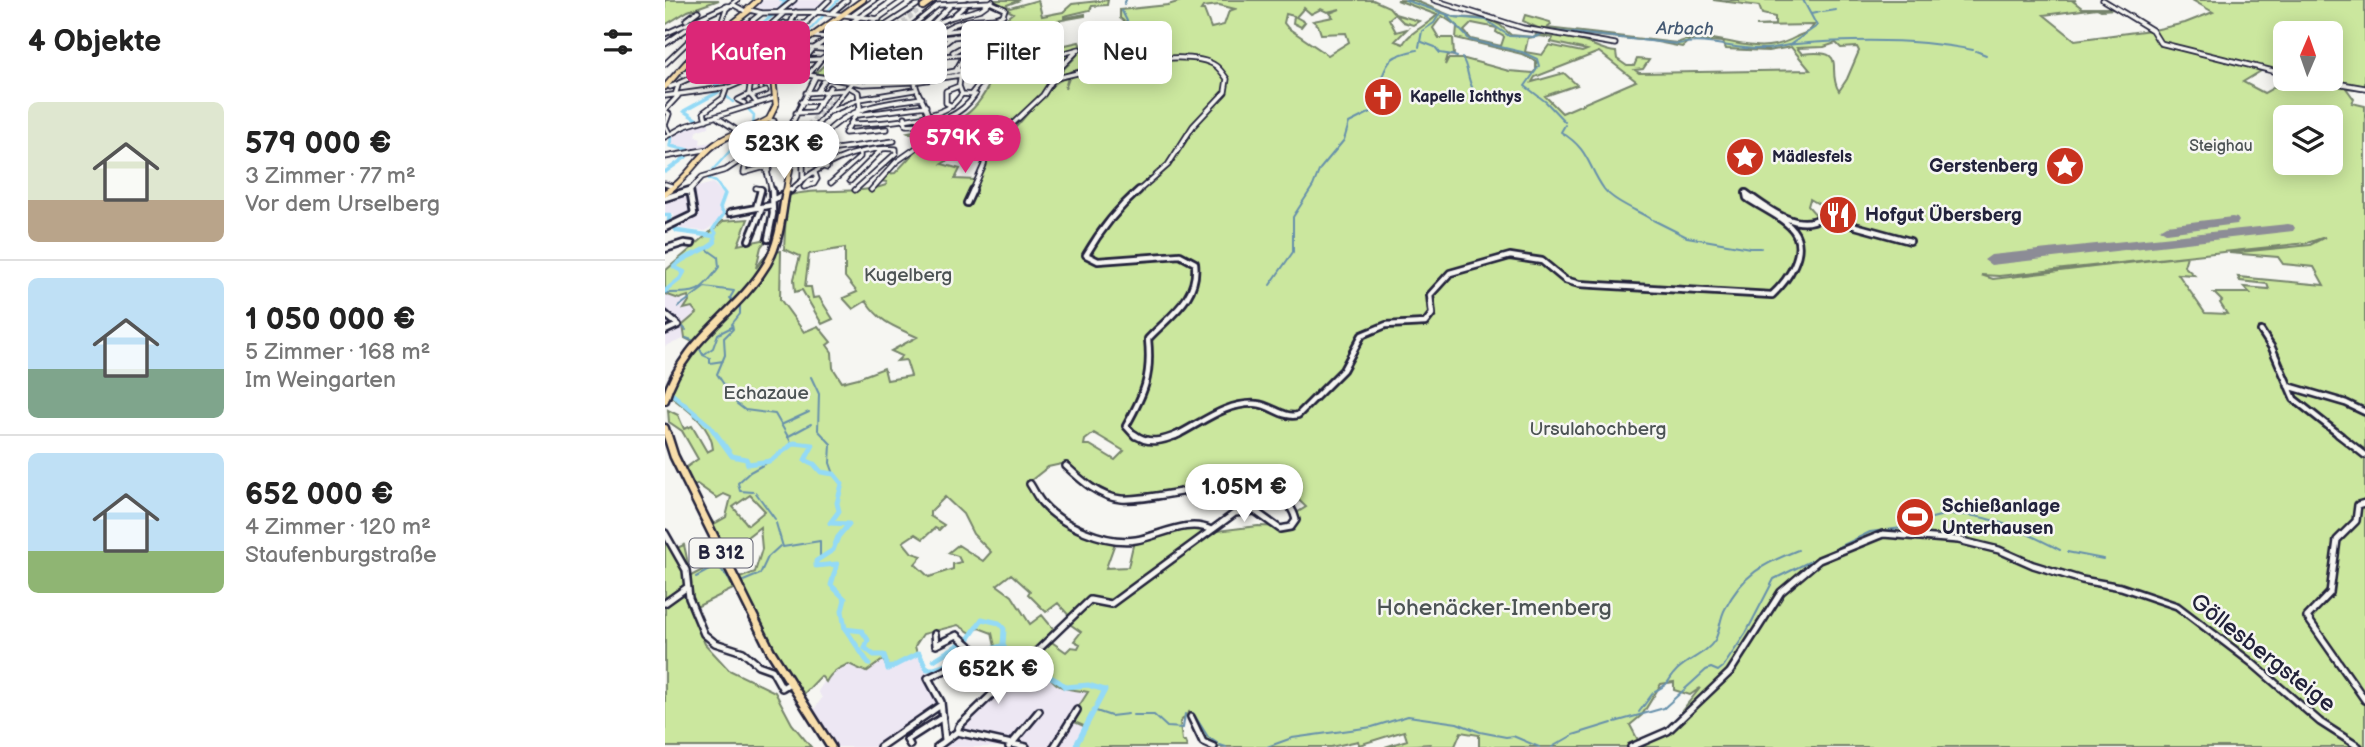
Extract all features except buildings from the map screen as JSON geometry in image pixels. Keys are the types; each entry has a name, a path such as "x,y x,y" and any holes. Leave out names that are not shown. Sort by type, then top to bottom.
{"main road":[{"path":"736,21 758,0"},
{"path":"923,7 931,1"},
{"path":"812,36 862,2"},
{"path":"666,87 686,64"},
{"path":"665,195 686,179 694,165 717,141 740,135 768,120 775,110 773,84"},
{"path":"666,395 671,380 692,345 760,275 775,247 791,163"},
{"name":"B 312","path":"665,428 674,456 699,509 770,650 831,747"}],"street":[{"path":"665,34 737,0"},
{"path":"774,21 777,13 795,0"},
{"path":"809,21 829,0"},
{"path":"830,12 847,0"},
{"path":"853,15 874,0"},
{"path":"854,21 884,0"},
{"path":"875,21 904,0"},
{"path":"1434,0 1543,33 1615,44"},
{"path":"2103,0 2151,29 2160,43 2273,71"},
{"path":"942,21 981,9 992,1"},
{"path":"919,21 938,5 992,1 1005,9 1000,17 967,20 947,29"},
{"path":"862,2 867,5"},
{"path":"879,3 897,5"},
{"path":"952,17 968,3"},
{"path":"729,5 761,13 830,12 882,21"},
{"path":"665,64 694,36 722,21 729,5"},
{"path":"890,21 917,5"},
{"path":"935,21 951,5"},
{"path":"871,10 888,12"},
{"path":"685,23 698,11"},
{"path":"792,21 796,12"},
{"path":"751,21 761,13"},
{"path":"665,44 701,23 706,14"},
{"path":"812,36 824,37"},
{"path":"947,42 954,36"},
{"path":"947,37 961,36"},
{"path":"810,52 824,42"},
{"path":"952,53 961,48"},
{"path":"810,49 824,50"},
{"path":"1064,53 1080,50 1064,64"},
{"path":"947,54 961,52"},
{"path":"810,73 824,57"},
{"path":"810,59 821,59"},
{"path":"1064,76 1093,68 1161,59 1218,66 1227,81 1225,92 1193,126 1168,165 1117,209 1100,230 1086,255 1098,261 1180,255 1195,263 1198,271 1191,294 1178,312 1147,338 1150,370 1136,411 1126,426 1138,438 1156,442 1167,441 1220,410 1235,407 1263,404 1295,416 1335,381 1352,358 1362,335 1386,325 1430,320 1430,295 1442,279 1450,273 1501,257 1528,257 1542,261 1565,279 1579,284 1772,295 1794,264 1797,248 1795,235 1747,198 1746,193 1761,204 1802,223 1812,223 1822,217 1910,238 1908,249"},
{"path":"955,73 961,62"},
{"path":"947,72 961,74"},
{"path":"947,76 961,74"},
{"path":"961,74 959,86 962,94"},
{"path":"810,75 824,78"},
{"path":"767,173 816,76"},
{"path":"666,87 686,80"},
{"path":"817,92 824,81"},
{"path":"678,84 676,95 665,110 669,114 665,125 667,135 697,122 775,98"},
{"path":"665,96 738,84"},
{"path":"750,84 749,95 756,102"},
{"path":"753,84 766,91"},
{"path":"843,84 858,92 860,99 858,114 845,132 887,129"},
{"path":"827,168 810,162 807,143 813,130 852,84"},
{"path":"806,93 876,84"},
{"path":"913,84 928,115"},
{"path":"853,124 875,124 928,115 953,106 962,94 972,93 979,84"},
{"path":"967,203 986,153 1050,84"},
{"path":"2343,84 2365,88"},
{"path":"953,106 946,103 946,91 959,86"},
{"path":"796,113 814,111 830,87"},
{"path":"706,120 706,110 726,94 723,88"},
{"path":"749,95 760,89"},
{"path":"829,111 860,99 914,90"},
{"path":"905,117 906,125 945,120 965,109 973,99 972,93"},
{"path":"665,104 676,95"},
{"path":"823,153 822,137 837,119 860,107 922,98"},
{"path":"801,102 821,101"},
{"path":"858,114 926,106"},
{"path":"717,118 765,149"},
{"path":"768,120 774,121 774,128 765,149 765,167 772,181 773,202 768,239"},
{"path":"749,141 762,138"},
{"path":"809,153 823,153 866,141 894,141"},
{"path":"871,190 888,170 926,141"},
{"path":"850,181 883,148"},
{"path":"730,213 762,207 773,202 789,194 804,179 860,152 883,148 897,151 855,190"},
{"path":"665,157 691,150 709,149"},
{"path":"665,195 690,190 702,177 726,170 747,156 765,149"},
{"path":"831,183 860,157 860,152"},
{"path":"747,156 744,173 765,167"},
{"path":"803,163 801,177 804,179"},
{"path":"876,170 888,170"},
{"path":"815,173 817,179"},
{"path":"666,180 675,187"},
{"path":"756,188 761,189 756,208"},
{"path":"667,227 694,214 690,190"},
{"path":"749,240 762,207"},
{"path":"665,249 684,243 692,244"},
{"path":"665,314 678,325 665,331"},
{"path":"2261,331 2280,363 2288,391 2303,407 2365,455"},
{"path":"2287,386 2346,403 2365,412"},
{"path":"937,747 957,732 959,726 1009,677 1024,667 1090,600 1111,604 1227,517 1243,510 1261,514 1280,529 1291,527 1296,517 1277,495 1259,487 1190,490 1122,499 1103,493 1081,480 1066,466"},
{"path":"1030,484 1042,503 1057,516 1070,524 1116,540 1133,541 1167,531 1202,526 1211,530"},
{"path":"2365,503 2358,505 2356,521 2336,540 2330,593 2307,617 2365,700"},
{"path":"665,533 686,570 686,588 700,628 708,639 747,654 758,665 772,670 782,688 791,684"},
{"name":"Göllesbergsteige","path":"1631,747 1668,731 1730,672 1781,592 1807,568 1875,536 1908,535 1979,544 2045,569 2143,593 2177,606 2209,629 2320,722 2359,747"},
{"path":"665,603 686,588"},
{"path":"935,634 936,645 957,635 972,648 971,655 928,678 939,695 943,717 941,736 945,740"},
{"path":"880,747 941,705"},
{"path":"1054,747 1077,710"},
{"path":"1011,745 1039,711"},
{"path":"909,744 907,740 943,717"},
{"path":"1191,717 1200,745 1214,747"},
{"path":"957,732 1026,747"}],"shaded area":[{"path":"759,0 826,0 818,11 749,10"},
{"path":"701,122 709,123 709,127 698,130 695,136 701,138 700,144 712,142 707,148 670,146 671,136 675,132"},
{"path":"713,183 723,194 719,206 723,217 706,231 679,229 674,223 674,214 665,214 665,196"},
{"path":"665,294 675,295 688,303 700,316 692,336 665,346"},
{"path":"919,653 940,704 879,747 831,747 810,715 822,698 818,691 829,675 849,664 858,669 883,660 888,668"},
{"path":"1024,667 1030,674 1050,677 1055,684 1064,688 1089,692 1071,721 1087,726 1074,747 941,747"}],"green space":[{"path":"665,0 719,0 688,11 665,25"},
{"path":"1020,0 1007,5 1010,8 1038,0 1042,16 1063,12 1072,4 1108,0 1107,5 1092,6 1090,10 1064,18 1085,16 1057,21 1002,21 1013,13 993,2"},
{"path":"1184,0 1373,0 1389,7 1395,14 1389,19 1396,32 1407,29 1395,41 1403,44 1437,15 1397,0 1414,0 1454,17 1487,19 1500,25 1511,35 1533,37 1542,30 1523,21 1525,15 1550,22 1551,25 1547,28 1677,43 1691,39 1706,38 1763,46 1779,44 1796,37 1814,25 1756,26 1775,25 1775,17 1762,14 1759,6 1713,0 2076,0 2073,1 2082,8 2097,8 2116,8 2154,30 2185,23 2213,12 2192,0 2365,0 2365,90 2346,88 2354,99 2352,103 2365,106 2365,747 1479,747 1479,735 1461,732 1455,746 1430,744 1385,747 1407,740 1404,731 1359,745 1358,741 1331,747 1214,747 1207,743 1189,712 1180,722 1182,741 1185,741 1187,747 1074,747 1086,727 1070,720 1088,692 1062,687 1050,677 1030,674 1024,667 1014,671 1007,663 998,660 992,633 979,628 971,633 958,625 923,634 915,646 917,654 888,669 883,660 866,672 849,664 836,671 826,682 821,676 800,698 782,669 737,579 755,572 762,549 760,527 725,554 706,516 708,515 714,524 726,517 731,497 724,494 717,498 697,484 692,487 684,469 698,459 682,431 669,422 668,410 678,415 684,429 692,426 707,452 713,449 703,425 670,396 672,387 697,344 685,338 683,325 697,313 692,307 684,309 689,301 688,296 679,299 665,294 665,271 723,221 748,219 738,245 767,239 761,247 756,268 768,252 772,252 759,279 772,264 776,252 781,251 780,299 804,332 818,326 831,342 827,345 832,352 833,368 842,382 884,368 887,380 911,376 906,360 897,361 902,356 891,351 917,337 882,319 866,301 853,309 843,298 857,292 845,277 845,248 809,254 805,287 811,287 813,298 819,297 833,319 822,324 802,290 795,292 794,279 800,256 784,249 787,196 862,190 886,185 887,182 880,181 886,174 895,173 932,134 922,132 916,136 908,132 942,125 965,116 982,98 989,84 1049,84 997,140 1016,127 1049,89 1055,84 1064,84 1064,79 1068,77 1065,89 1071,73 1078,72 1078,84 1172,84 1172,21 1124,21 1120,18 1120,10 1168,5","holes":["1219,5 1235,9 1229,11 1224,25 1211,28 1204,10 1201,10 1203,7","1304,8 1311,14 1321,9 1327,12 1340,9 1330,13 1333,17 1313,21 1318,25 1321,34 1346,33 1349,42 1328,55 1284,23 1286,14 1294,16 1293,23 1301,27 1305,22 1296,17","2097,8 2117,9 2150,30 2075,40 2044,15","1442,16 1457,26 1456,38 1522,54 1536,61 1536,70 1533,73 1509,71 1465,59 1448,59 1445,65 1448,55 1454,56 1453,38 1439,38 1433,28","1472,23 1497,28 1496,32 1504,37 1501,46 1471,39 1464,31","1578,34 1652,41 1682,47 1690,40 1723,42 1726,49 1768,51 1791,47 1810,70 1639,73 1635,70 1643,69 1649,60 1637,59 1634,66 1627,66 1617,59 1616,52 1576,40","1540,36 1553,38 1551,42 1587,50 1582,52 1549,45 1542,55 1525,52 1528,38","1836,43 1841,48 1857,47 1859,51 1839,91 1835,83 1832,58 1826,54 1802,54 1797,48 1824,47","1599,52 1636,81 1562,113 1545,96 1577,85 1564,73 1532,82 1535,77","978,154 985,156 977,180 955,179 960,169 942,164 950,159 968,162","1810,199 1829,210 1825,217 1832,219 1831,214 1839,210 1849,217 1837,223 1841,226 1838,230 1823,224 1826,220 1816,215 1808,206","2325,237 2310,245 2229,253 2278,257 2283,264 2314,267 2324,285 2238,277 2240,281 2267,284 2269,289 2244,287 2250,293 2214,293 2222,301 2220,303 2227,314 2205,313 2178,274 2194,275 2184,266 2187,256 1993,279 1981,275 1999,276 2307,243","1094,433 1124,451 1115,460 1090,445 1084,445 1085,440","1066,463 1094,485 1128,498 1240,484 1282,484 1306,507 1295,514 1291,527 1258,526 1209,532 1202,526 1134,541 1128,567 1106,568 1116,540 1077,526 1056,513 1029,482 1048,467","750,495 765,511 748,525 733,507","945,497 963,514 973,534 991,552 983,561 958,545 948,553 958,556 961,562 953,564 953,569 929,577 915,564 922,556 912,553 903,542 915,534 923,539 935,528 939,530 944,525 930,516 930,512","1011,574 1030,591 1028,594 1046,612 1058,603 1071,618 1067,622 1081,632 1074,641 1080,644 1078,648 1071,647 1066,652 1049,640 1056,632 1042,615 1030,624 1012,596 997,585","1674,682 1674,690 1690,695 1700,688 1681,712 1682,718 1659,735 1639,742 1630,725 1642,715 1661,684"]},
{"path":"1395,14 1419,21 1413,25 1403,22"},
{"path":"1078,42 1078,51 1064,62 1064,45"},
{"path":"1078,54 1078,70 1064,74 1064,69"},
{"path":"824,65 824,74 815,74"},
{"path":"668,533 677,548 684,545 691,576 721,560 733,589 690,610 705,644 729,670 775,692 792,724 811,747 665,747 665,535"}],"waterway":[{"path":"680,130 695,124 697,120 684,111 722,90 714,82 716,79 699,77 714,66 715,55 712,51 763,23 786,1 781,0"},
{"path":"810,30 838,0"},
{"path":"1124,4 1126,0"},
{"name":"Arbach","path":"1405,0 1454,17 1486,20 1509,36 1535,37 1541,34"},
{"path":"1791,44 1817,26 1803,0"},
{"path":"1823,12 1836,10"},
{"path":"1122,11 1127,21"},
{"path":"1811,14 1820,12"},
{"path":"1419,47 1422,31 1434,23 1440,13"},
{"path":"1447,16 1470,40 1522,52 1537,59 1539,66 1525,86 1546,102 1565,122"},
{"name":"Arbach","path":"1546,30 1678,44 1700,42 1753,49 1818,42 1885,41 1929,43 1973,50"},
{"path":"1422,42 1435,47 1440,53 1453,55"},
{"path":"1320,169 1344,140 1349,123 1385,105 1385,95 1379,84 1392,60 1401,54 1417,50"},
{"name":"Arbach","path":"1976,51 1986,55"},
{"path":"1462,58 1472,87"},
{"path":"771,84 772,88"},
{"path":"725,95 733,102"},
{"path":"665,107 674,97"},
{"path":"764,120 773,110 773,102"},
{"path":"746,107 754,115 753,127"},
{"path":"1565,125 1561,132 1578,145 1604,189 1619,202 1651,219"},
{"path":"672,134 670,146 689,150"},
{"path":"723,192 716,182 709,179 710,173 738,142 738,136"},
{"path":"665,172 686,157"},
{"path":"1270,285 1293,252 1293,217 1313,186 1319,171"},
{"path":"714,236 716,233 713,229 724,214 720,208 725,194 722,190"},
{"path":"665,215 670,215 669,220 677,231 714,236 715,242 683,259 674,267 684,272 680,279 665,291"},
{"path":"1653,220 1687,237 1750,248"},
{"path":"1751,248 1761,248"},
{"path":"665,293 691,292 702,287 719,267 718,257 708,250"},
{"path":"678,307 705,287 734,291 730,298 732,300"},
{"path":"722,361 725,355 724,338 733,329 732,324 740,314 740,303"},
{"path":"683,327 686,330"},
{"path":"703,355 713,348 718,334 732,327"},
{"path":"686,338 692,340"},
{"path":"699,347 703,355"},
{"path":"703,355 710,358 710,363 722,361"},
{"path":"722,361 717,374 737,404 745,410 775,414 781,425"},
{"path":"811,377 819,394 818,430 831,444 830,463 834,474"},
{"path":"665,388 709,425 717,436"},
{"path":"781,425 809,412"},
{"path":"788,437 811,424"},
{"path":"781,425 788,437"},
{"path":"716,434 732,456 746,459 748,464 770,461 794,443 813,445 805,460 814,464 821,472 834,474 842,484 837,503 839,511 830,523 849,524 838,537 833,550 816,561 816,566 837,564 831,585 845,599 842,611 845,629 862,631 868,640 865,648 874,655 884,655 888,669 919,653 927,669 934,669 1003,645"},
{"path":"788,437 791,442"},
{"path":"753,492 740,491 738,483 750,472 770,461"},
{"path":"756,493 775,519"},
{"path":"1932,518 1948,515 1982,517 2015,528 2060,550"},
{"path":"776,523 783,547 820,541 820,557"},
{"path":"1615,722 1664,708 1706,670 1711,668 1718,671 1723,667 1746,633 1774,579 1870,532 1926,525"},
{"path":"741,582 760,574 768,557 780,546"},
{"path":"1655,691 1667,683 1682,666 1711,645 1717,636 1725,609 1747,579 1774,560 1798,550"},
{"path":"2067,552 2103,559"},
{"path":"696,577 718,565 732,584"},
{"path":"934,660 969,638 982,619 999,623 1004,629 1003,645"},
{"path":"846,630 869,664"},
{"path":"1003,645 1007,652 1026,655 1032,667 1065,687 1088,685 1105,690 1075,747"},
{"path":"1639,712 1653,693"},
{"path":"1096,711 1111,716 1128,714"},
{"path":"1193,713 1208,737 1217,743"},
{"path":"1133,715 1154,715 1167,727 1183,728 1185,714"},
{"path":"1267,747 1292,738 1372,727 1408,716 1457,723 1480,732 1513,736 1539,747"},
{"path":"1552,747 1573,735 1612,723"},
{"path":"1220,745 1226,747"}],"runway":[{"path":"2166,229 2232,221"},
{"path":"1991,260 2288,228"}],"tunnel":[{"path":"791,163 797,141 809,124 896,28 923,7"}],"place":[{"name":"Kapelle Ichthys","path":"1383,97"},
{"name":"Mädlesfels","path":"1745,157"},
{"name":"Gerstenberg","path":"2065,166"},
{"name":"Hofgut Übersberg","path":"1838,215"},
{"name":"Schießanlage Unterhausen","path":"1915,517"}],"park label":[{"name":"Steighau","path":"2221,146"},
{"name":"Kugelberg","path":"908,275"},
{"name":"Echazaue","path":"766,393"},
{"name":"Ursulahochberg","path":"1598,429"},
{"name":"Hohenäcker-Imenberg","path":"1494,608"}]}
